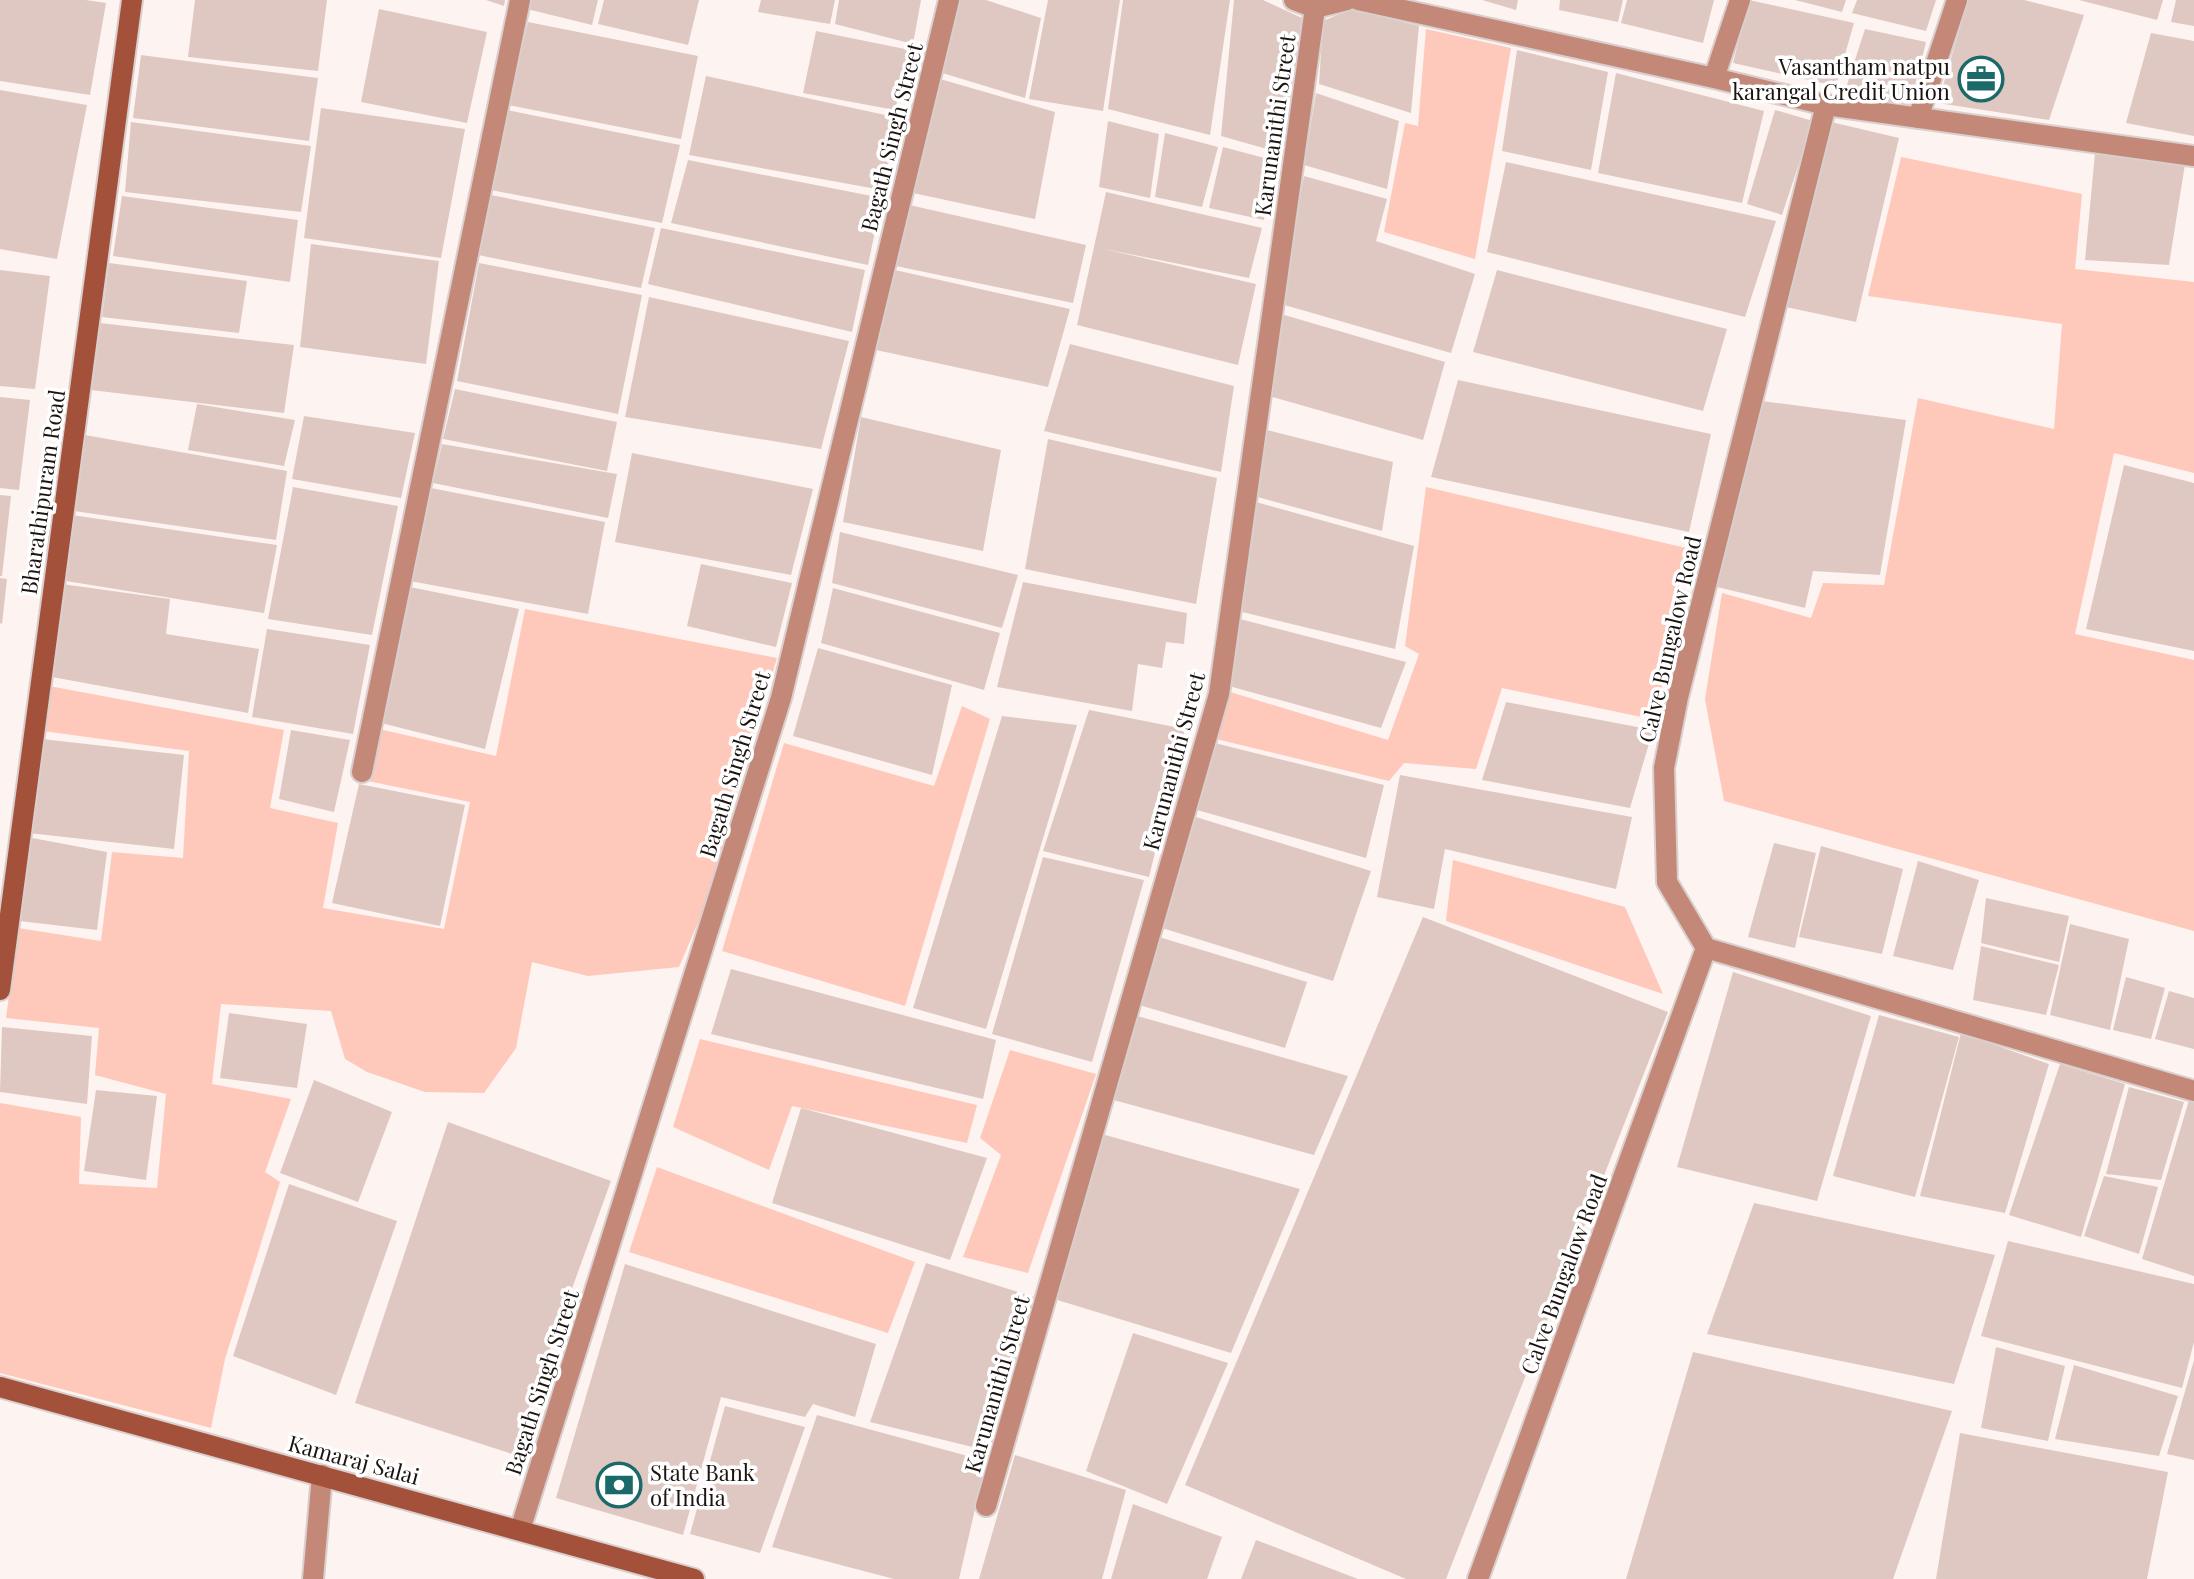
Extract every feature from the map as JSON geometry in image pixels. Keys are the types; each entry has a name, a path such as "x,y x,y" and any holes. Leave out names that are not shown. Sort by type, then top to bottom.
{"street":[{"name":"Bharathipuram Road","path":"0,990 132,0"},
{"path":"362,772 520,0"},
{"name":"Bagath Singh Street","path":"520,1530 781,698 949,0"},
{"path":"1294,0 1315,8 1347,0"},
{"path":"1358,0 1826,105 2194,156"},
{"path":"1714,78 1740,0"},
{"path":"1918,118 1957,0"},
{"name":"Karunanithi Street","path":"986,1506 1219,694 1315,8"},
{"name":"Calve Bungalow Road","path":"1478,1579 1706,948 1667,882 1664,768 1678,697 1826,105"},
{"path":"1706,948 2194,1091"},
{"name":"Kamaraj Salai","path":"0,1387 694,1579"},
{"path":"313,1579 322,1475"}],"shaded area":[{"path":"1426,29 1511,48 1475,259 1384,232 1405,123 1418,126"},
{"path":"1901,157 2082,194 2075,269 2194,282 2194,473 2114,453 2075,634 2194,660 2194,931 1724,801 1705,699 1722,593 1811,618 1823,583 1884,585 1918,398 2054,429 2062,324 1868,296"},
{"path":"1426,487 1686,548 1656,720 1502,688 1476,769 1404,763 1389,781 1216,739 1227,691 1388,740 1419,654 1405,646"},
{"path":"525,609 777,658 703,911 679,967 588,976 532,962 516,1048 484,1093 425,1092 367,1072 345,1059 331,1011 221,1004 212,1084 291,1099 265,1172 280,1182 225,1359 211,1428 0,1373 0,1103 81,1117 79,1184 157,1188 166,1094 95,1075 99,1028 6,1018 18,928 101,941 112,852 183,858 189,751 43,731 49,686 284,730 270,808 338,823 323,908 444,929 470,802 363,780 375,728 496,756"},
{"path":"962,706 990,719 905,1006 722,951 784,743 934,786"},
{"path":"1453,860 1625,907 1663,994 1446,921"},
{"path":"700,1039 977,1105 967,1143 792,1106 769,1170 673,1127"},
{"path":"1010,1050 1096,1074 1028,1273 963,1257 1001,1155 980,1138"},
{"path":"657,1167 915,1262 888,1333 629,1252"}],"building":[{"path":"0,0 86,0 106,3 90,95 0,81"},
{"path":"195,0 327,0 318,71 188,57"},
{"path":"486,0 505,0 504,6"},
{"path":"529,0 598,0 592,25 527,9"},
{"path":"604,0 699,0 688,45 598,24"},
{"path":"761,0 835,0 830,24 758,12"},
{"path":"839,0 921,0 913,44 835,24"},
{"path":"957,0 986,0 1041,18 1025,98 939,72"},
{"path":"1048,0 1120,0 1103,111 1029,99"},
{"path":"1123,0 1230,0 1210,135 1108,109"},
{"path":"1234,0 1263,0 1302,18 1281,153 1221,136"},
{"path":"1482,0 1518,0 1516,10"},
{"path":"1560,0 1623,0 1618,22 1559,10"},
{"path":"1627,0 1714,0 1703,43 1621,23"},
{"path":"1749,0 1854,23 1836,86 1733,63"},
{"path":"1795,0 1846,0 1842,12"},
{"path":"1857,0 1936,0 1926,31 1852,13"},
{"path":"1968,0 2024,0 2084,15 2049,120 1938,103"},
{"path":"2079,0 2163,0 2157,20"},
{"path":"2176,0 2194,0 2194,26 2171,22"},
{"path":"379,9 487,32 467,123 361,102"},
{"path":"1351,9 1419,26 1411,113 1319,84 1323,21"},
{"path":"528,22 698,56 681,139 508,105"},
{"path":"1865,29 1926,42 1910,105 1844,94"},
{"path":"816,31 910,50 895,110 803,93"},
{"path":"2151,33 2194,41 2194,136 2126,123"},
{"path":"1517,50 1608,72 1591,170 1502,151"},
{"path":"141,55 318,78 309,141 133,118"},
{"path":"1616,73 1764,111 1742,203 1598,173"},
{"path":"706,76 899,118 882,190 689,155"},
{"path":"940,79 1055,112 1035,219 913,193"},
{"path":"0,90 87,105 57,259 0,249"},
{"path":"1316,93 1399,121 1387,189 1304,165"},
{"path":"321,108 465,129 441,258 304,238"},
{"path":"507,110 680,145 662,223 491,190"},
{"path":"1775,110 1813,121 1782,215 1747,204"},
{"path":"1108,121 1159,134 1150,198 1099,187"},
{"path":"131,122 311,146 301,212 125,192"},
{"path":"1831,122 1899,138 1856,322 1786,307"},
{"path":"1165,133 1218,147 1202,207 1155,197"},
{"path":"1223,147 1272,160 1264,220 1209,208"},
{"path":"2095,153 2185,164 2169,265 2085,260"},
{"path":"688,160 882,198 868,265 671,223"},
{"path":"1506,162 1776,221 1745,317 1487,252"},
{"path":"1304,176 1387,199 1376,241 1475,274 1451,353 1281,304"},
{"path":"1106,192 1262,228 1249,278 1104,249 1256,284 1238,365 1077,325"},
{"path":"491,195 655,228 641,288 478,255"},
{"path":"122,196 298,220 290,282 113,256"},
{"path":"905,204 1086,245 1073,303 896,266"},
{"path":"661,228 865,270 852,332 648,284"},
{"path":"311,244 439,261 426,364 300,347"},
{"path":"109,263 247,281 239,333 102,317"},
{"path":"479,263 642,295 618,414 457,381"},
{"path":"0,270 50,276 35,389 0,386"},
{"path":"895,270 1070,309 1048,387 876,350"},
{"path":"1497,270 1727,329 1703,411 1473,352"},
{"path":"649,297 849,341 821,449 625,417"},
{"path":"1281,314 1445,362 1423,440 1269,396"},
{"path":"100,323 294,345 284,413 91,390"},
{"path":"1070,344 1234,386 1221,472 1044,431"},
{"path":"1458,380 1711,434 1689,532 1431,477"},
{"path":"455,389 617,422 607,471 443,439"},
{"path":"0,397 30,400 19,490 0,488"},
{"path":"1762,401 1906,420 1880,575 1813,571 1805,608 1717,587"},
{"path":"197,404 295,420 284,466 188,450"},
{"path":"304,416 415,433 401,498 292,479"},
{"path":"861,417 1001,450 983,551 843,522"},
{"path":"1263,429 1393,462 1382,531 1254,496"},
{"path":"85,435 287,471 276,540 74,511"},
{"path":"1048,439 1217,478 1196,604 1025,569"},
{"path":"442,444 617,474 608,518 433,483"},
{"path":"632,453 813,489 791,575 615,542"},
{"path":"2124,465 2194,483 2194,651 2086,629"},
{"path":"293,487 398,506 372,635 268,619"},
{"path":"431,488 605,522 588,614 410,581"},
{"path":"0,495 11,496 2,576 0,576"},
{"path":"1256,502 1414,546 1395,649 1238,611"},
{"path":"72,515 277,545 264,613 66,581"},
{"path":"840,532 1018,575 1002,628 832,583"},
{"path":"701,564 792,583 776,647 687,626"},
{"path":"0,578 7,579 2,624 0,623"},
{"path":"1023,582 1187,613 1184,644 1166,642 1162,668 1138,664 1132,711 997,687"},
{"path":"62,584 170,599 166,634 259,649 248,713 52,677"},
{"path":"410,587 519,609 485,749 377,722"},
{"path":"833,588 1000,633 984,690 821,643"},
{"path":"1236,618 1406,662 1381,728 1229,686"},
{"path":"267,629 370,645 353,734 252,717"},
{"path":"818,648 952,685 932,775 793,736"},
{"path":"1506,702 1653,730 1630,808 1482,780"},
{"path":"1089,710 1185,729 1149,877 1043,851"},
{"path":"1002,716 1077,725 986,1029 913,1008"},
{"path":"291,730 350,740 334,812 279,799"},
{"path":"42,739 184,755 174,849 28,833"},
{"path":"1211,742 1384,785 1366,858 1197,810"},
{"path":"1400,775 1632,817 1616,889 1445,849 1434,909 1377,897"},
{"path":"359,784 465,805 440,926 332,903"},
{"path":"1196,817 1371,871 1333,981 1162,928"},
{"path":"27,837 107,852 97,930 19,921"},
{"path":"1774,843 1816,853 1795,948 1748,937"},
{"path":"1821,846 1903,869 1882,954 1799,937"},
{"path":"1043,857 1144,880 1092,1062 992,1034"},
{"path":"1918,861 1979,880 1953,970 1893,956"},
{"path":"1986,898 2069,916 2059,962 1981,943"},
{"path":"1423,917 1668,1012 1446,1579 1406,1579 1185,1485"},
{"path":"2070,924 2129,939 2110,1030 2050,1015"},
{"path":"1159,937 1307,982 1285,1048 1139,1005"},
{"path":"1981,946 2059,965 2046,1015 1973,1000"},
{"path":"731,969 996,1040 983,1099 711,1034"},
{"path":"1733,972 1871,1016 1817,1201 1677,1167"},
{"path":"2126,977 2165,988 2151,1039 2113,1030"},
{"path":"2169,991 2194,998 2194,1049 2155,1039"},
{"path":"229,1013 307,1024 297,1088 220,1078"},
{"path":"1134,1015 1348,1076 1314,1155 1110,1099"},
{"path":"1879,1015 1959,1037 1915,1197 1833,1176"},
{"path":"2,1027 92,1036 87,1104 0,1092"},
{"path":"1961,1033 2049,1064 2005,1213 1920,1196"},
{"path":"2060,1064 2125,1084 2081,1237 2009,1215"},
{"path":"314,1080 392,1112 358,1202 280,1173"},
{"path":"2129,1087 2184,1102 2161,1180 2106,1174"},
{"path":"96,1090 157,1096 146,1180 84,1171"},
{"path":"2189,1100 2194,1102 2194,1276 2142,1259"},
{"path":"801,1108 987,1158 950,1260 772,1203"},
{"path":"448,1122 611,1181 512,1454 355,1403"},
{"path":"1098,1133 1300,1189 1231,1353 1054,1299"},
{"path":"2104,1176 2158,1187 2139,1254 2084,1236"},
{"path":"289,1184 397,1221 336,1395 233,1356"},
{"path":"1754,1203 1995,1255 1954,1384 1707,1334"},
{"path":"2008,1241 2194,1284 2194,1342 2182,1388 1981,1336"},
{"path":"926,1263 1037,1298 989,1451 870,1422"},
{"path":"625,1264 876,1344 855,1417 813,1404 805,1417 721,1397 683,1535 556,1498"},
{"path":"1133,1333 1228,1363 1167,1504 1086,1471"},
{"path":"1996,1347 2065,1366 2048,1441 1981,1428"},
{"path":"1693,1352 1952,1411 1893,1579 1626,1579"},
{"path":"2194,1360 2194,1460 2167,1454"},
{"path":"2074,1365 2178,1396 2159,1456 2055,1439"},
{"path":"725,1406 805,1427 760,1553 690,1534"},
{"path":"817,1415 986,1461 959,1579 894,1579 772,1547"},
{"path":"1960,1433 2168,1472 2147,1579 1936,1579"},
{"path":"1015,1455 1126,1490 1102,1579 979,1579"},
{"path":"1133,1504 1222,1537 1207,1579 1111,1579"},
{"path":"1256,1540 1358,1579 1241,1579"}],"place":[{"name":"Vasantham natpu karangal Credit Union","path":"1981,79"},
{"name":"State Bank of India","path":"619,1485"}]}
